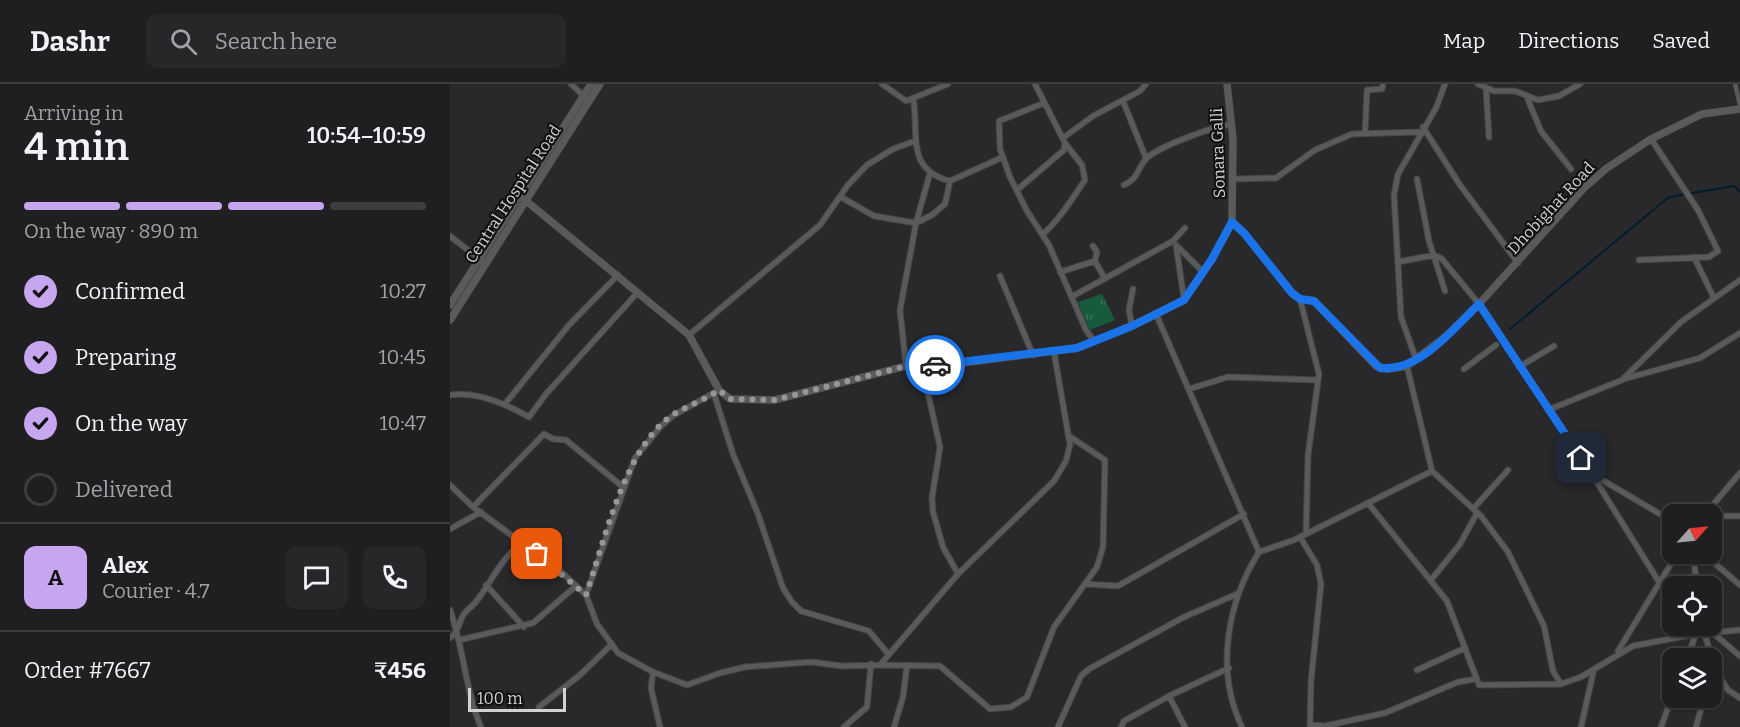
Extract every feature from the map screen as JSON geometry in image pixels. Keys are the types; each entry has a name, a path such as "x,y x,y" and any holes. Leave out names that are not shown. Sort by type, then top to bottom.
{"street":[{"path":"570,84 586,99"},
{"name":"Central Hospital Road","path":"586,99 591,84"},
{"name":"Central Hospital Road","path":"450,305 482,261 586,99 600,84"},
{"path":"882,84 906,101 948,84"},
{"path":"1035,84 1064,141 1082,165 1085,180 1064,207 1058,220 1043,234"},
{"path":"1017,190 1064,150 1064,141 1093,116 1123,101 1146,84"},
{"name":"Sonara Galli","path":"1227,84 1232,124 1232,222"},
{"path":"1365,133 1367,90 1382,89 1383,84"},
{"path":"1416,359 1401,316 1394,195 1398,174 1437,108 1445,84"},
{"path":"1478,84 1486,88 1543,100 1567,93 1580,84"},
{"path":"1735,84 1740,107"},
{"path":"1486,88 1489,137"},
{"path":"1526,95 1541,131 1571,169"},
{"path":"913,98 918,156 930,173 950,181 1003,157"},
{"path":"1123,101 1146,158"},
{"path":"1044,103 999,121 997,128 1003,157 1027,211 1043,234 1073,296 1083,323 1094,341"},
{"name":"Dhobighat Road","path":"1407,366 1479,304 1585,187 1607,168 1650,139 1702,114 1740,107"},
{"path":"1124,185 1138,177 1146,158 1211,128 1232,124"},
{"path":"1233,179 1276,178 1315,150 1341,138 1365,133 1422,130"},
{"path":"1422,130 1518,263"},
{"path":"1639,260 1709,257 1718,251 1717,244 1687,194 1650,139"},
{"path":"689,335 820,225 867,165 893,149 915,141"},
{"path":"906,366 900,310 916,223 930,173"},
{"path":"1417,179 1429,242 1445,291"},
{"path":"841,197 874,216 916,223 932,216 945,204 950,181"},
{"path":"523,197 689,335 716,392 732,454 758,514 783,588 801,611 869,630 889,655"},
{"path":"716,392 730,399 775,400 906,366 1032,355 1077,348 1132,326 1184,300 1232,222 1244,233 1292,293 1300,299 1314,301 1376,366 1388,369 1407,366 1432,471 1475,511 1499,538 1522,577 1544,626 1553,671 1561,684"},
{"path":"1073,296 1174,243 1185,228"},
{"path":"450,236 482,261"},
{"path":"1174,243 1203,272"},
{"path":"1174,243 1184,300"},
{"path":"1093,246 1097,252 1095,261 1105,279"},
{"path":"1398,262 1434,255 1442,259 1479,304 1592,474 1659,582"},
{"path":"1694,257 1714,298"},
{"name":"Central Hospital Road","path":"450,320 482,261"},
{"path":"1060,272 1076,265 1085,266 1095,261"},
{"path":"505,404 569,325 618,275"},
{"path":"1000,276 1032,355"},
{"path":"1622,380 1681,322 1740,280"},
{"path":"1132,326 1129,310 1133,288"},
{"path":"450,395 460,394 505,404 529,417 546,394 638,292"},
{"path":"1300,299 1317,363 1318,380 1308,454 1303,536 1317,566 1321,584 1311,681 1310,726 1325,726 1384,713 1458,682 1476,679"},
{"path":"1156,314 1259,552"},
{"path":"1548,410 1622,380 1700,358 1740,333"},
{"path":"1464,369 1496,345"},
{"path":"1519,367 1554,346"},
{"path":"880,665 958,574 1054,481 1066,461 1070,445 1054,352"},
{"path":"922,366 940,447 932,498 933,512 943,547 958,574"},
{"path":"1190,389 1228,378 1318,380"},
{"path":"586,595 635,458 660,426 674,415 716,392"},
{"path":"473,507 544,434 553,439 566,440 623,487"},
{"path":"450,485 452,491 522,543 586,595 597,624 618,653 653,672 687,685 745,667 811,662 842,666 871,664 940,666 990,709 1011,707 1027,697 1054,627 1097,567 1103,547 1107,468 1105,460 1069,436"},
{"path":"1431,580 1460,544 1475,511 1508,470"},
{"path":"1242,727 1233,702 1228,639 1237,594 1259,552 1303,536 1432,471"},
{"path":"1714,504 1740,473"},
{"path":"1592,474 1662,515"},
{"path":"1368,503 1447,601 1479,685 1561,684 1594,669 1617,653 1633,646 1686,636"},
{"path":"450,529 481,512"},
{"path":"1086,584 1118,586 1244,514"},
{"path":"1722,516 1740,516"},
{"path":"450,638 458,632 464,614 511,550 522,543"},
{"path":"1617,653 1671,564"},
{"path":"1716,564 1740,585"},
{"path":"486,585 524,627"},
{"path":"459,640 524,627 533,623 576,586"},
{"path":"1058,727 1081,676 1089,669 1184,617 1237,594"},
{"path":"450,610 458,632 473,704 481,727"},
{"path":"1722,631 1740,630"},
{"path":"1717,636 1740,656"},
{"path":"539,707 580,675 612,644"},
{"path":"1417,670 1465,648"},
{"path":"844,727 863,713 867,707 871,664"},
{"path":"894,727 903,697 907,665"},
{"path":"1121,727 1124,720 1169,696 1229,669"},
{"path":"1581,727 1594,669"},
{"path":"653,672 651,688 660,727"},
{"path":"1722,680 1728,690 1740,698"},
{"path":"1169,696 1185,727"},
{"path":"1661,727 1668,708"},
{"path":"1696,727 1701,708"}],"green space":[{"path":"1102,294 1115,320 1090,330 1078,302"}],"waterway":[{"path":"1510,329 1669,197 1734,186 1740,192"}],"way so far":[{"path":"537,554 555,566 586,595 635,458 660,426 674,415 700,403 719,390 730,399 775,400 906,366 935,365"}],"route":[{"path":"935,365 1077,348 1132,326 1184,300 1212,259 1232,222 1241,229 1296,297 1314,301 1373,364 1380,368 1407,366 1445,337 1479,304 1491,326 1581,458"}]}
